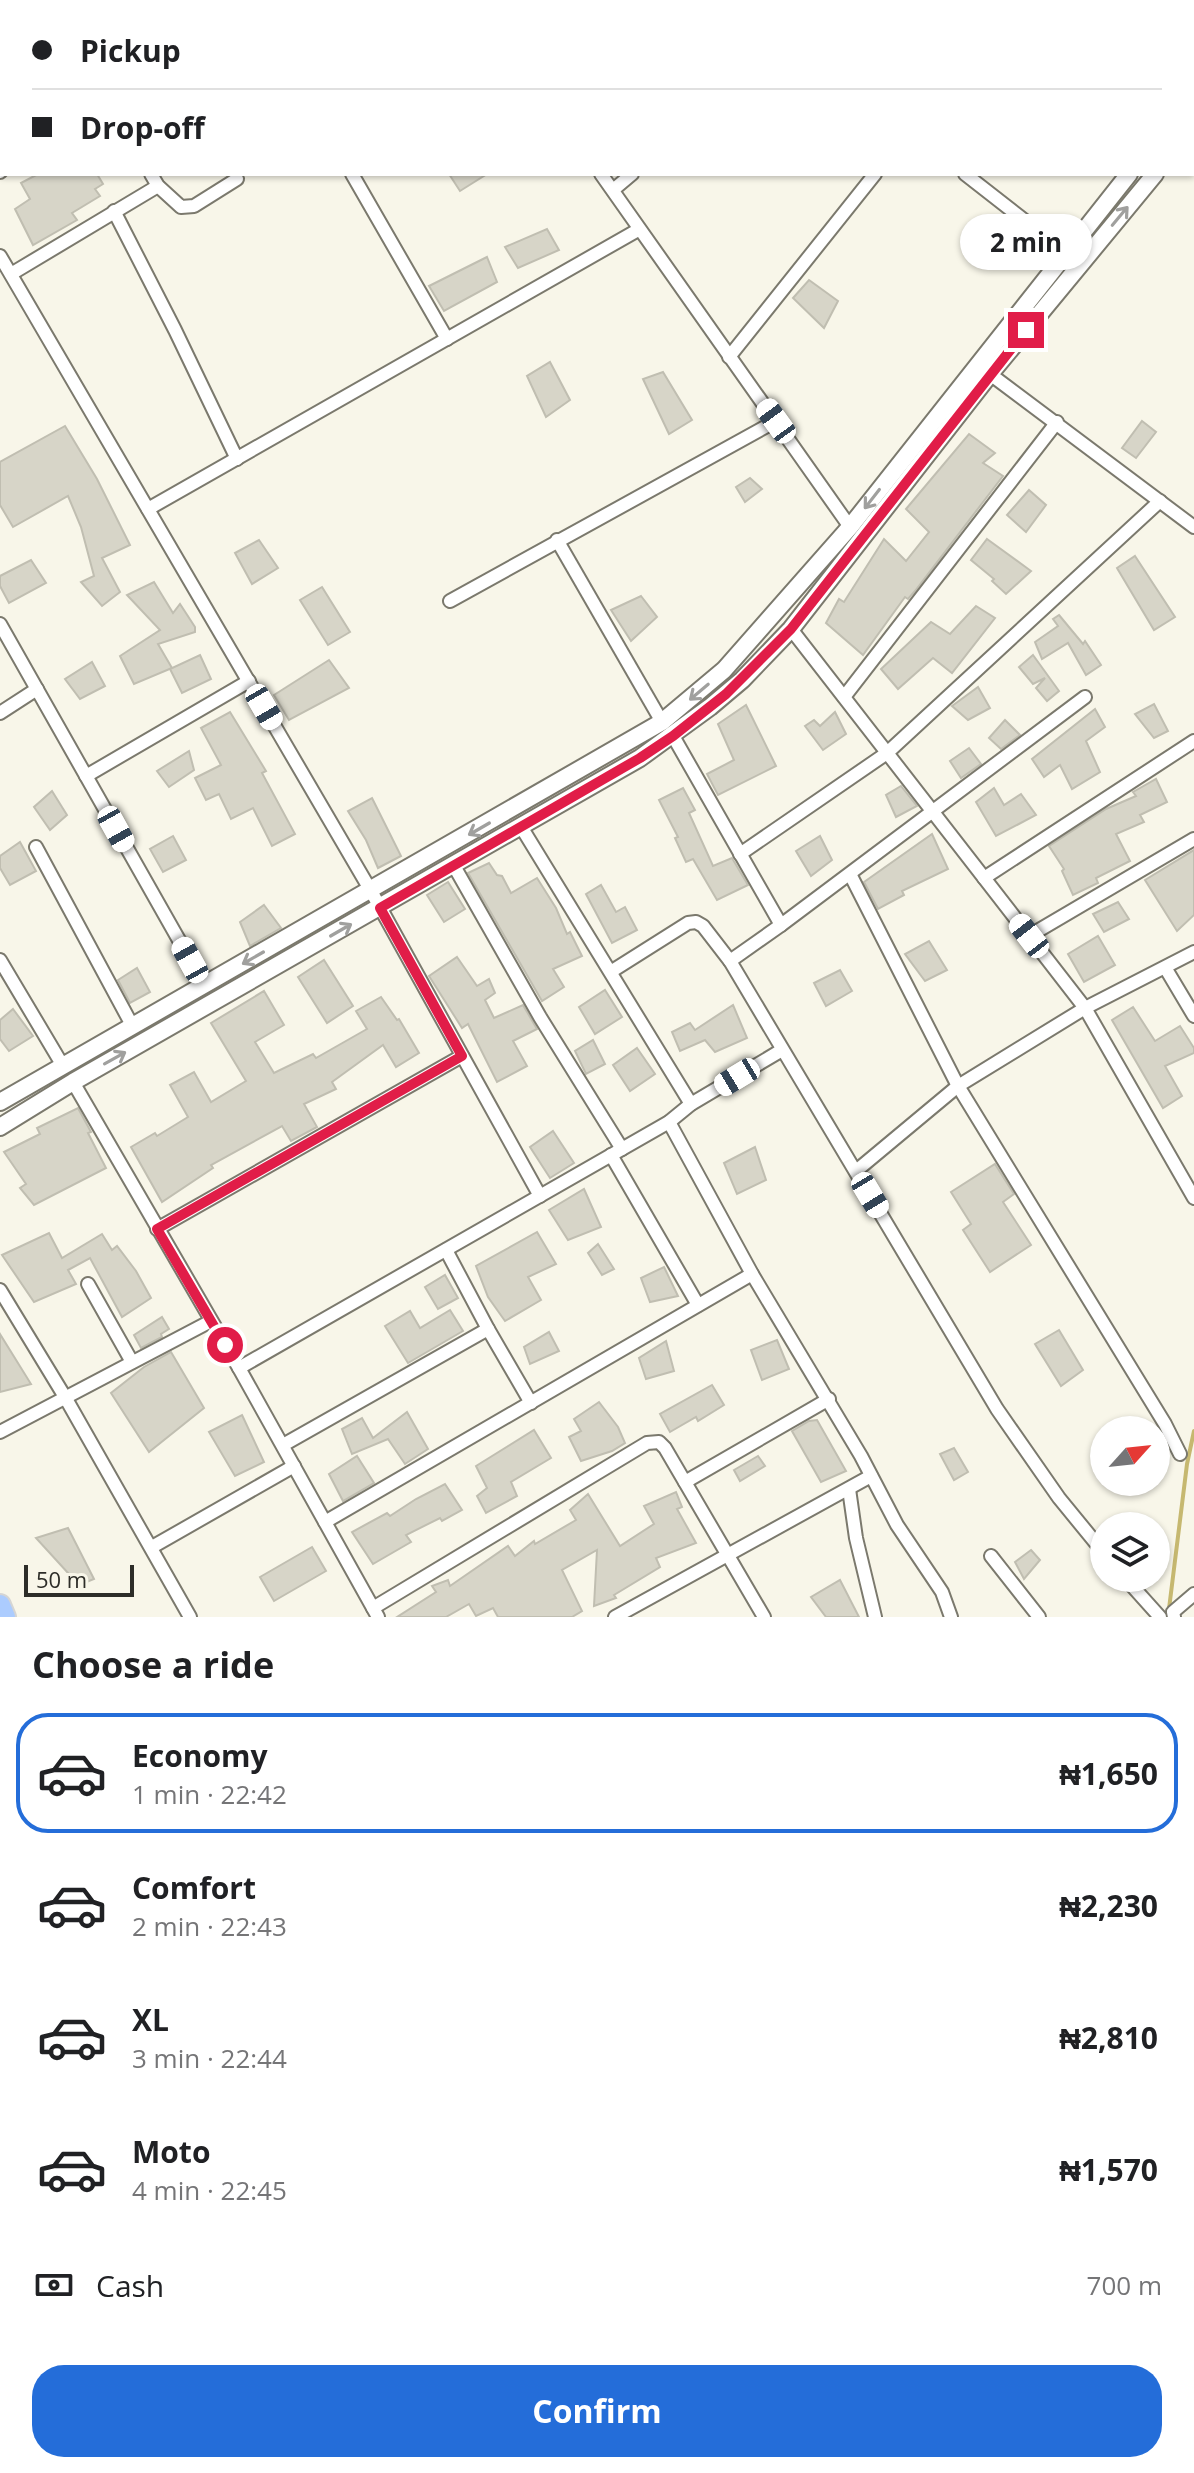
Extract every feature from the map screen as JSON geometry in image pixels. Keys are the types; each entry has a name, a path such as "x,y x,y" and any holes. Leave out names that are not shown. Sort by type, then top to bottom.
{"main road":[{"path":"0,1605 5,1617"}],"street":[{"path":"353,176 447,339"},
{"path":"602,176 850,527"},
{"path":"613,190 630,176"},
{"path":"729,357 873,176"},
{"path":"968,176 1065,252"},
{"path":"0,1102 662,722 724,670 850,527 1128,176 1141,191"},
{"path":"0,1127 73,1082 640,758 673,736 742,680 791,629 990,374 1153,176"},
{"path":"237,179 194,206 181,207 155,180 114,211 4,266 371,891 540,1196"},
{"path":"114,211 237,459"},
{"path":"148,509 638,230"},
{"path":"990,374 1194,527"},
{"path":"450,601 776,421"},
{"path":"844,697 1057,422"},
{"path":"740,854 887,753 1160,501"},
{"path":"557,540 662,722"},
{"path":"0,624 205,986"},
{"path":"791,629 1085,1008 1194,1198"},
{"path":"86,776 249,681"},
{"path":"0,713 37,689"},
{"path":"730,961 1085,697"},
{"path":"673,736 781,925"},
{"path":"984,878 1194,741"},
{"path":"520,825 691,1104"},
{"path":"1029,936 1194,839"},
{"path":"36,847 133,1027"},
{"path":"454,866 616,1152 698,1305"},
{"path":"850,874 958,1086 1165,1424 1180,1454"},
{"path":"612,971 688,923 696,922 703,926 730,961 997,1409 1059,1498 1090,1536"},
{"path":"856,1171 958,1086 1085,1008 1194,952"},
{"path":"0,960 63,1066"},
{"path":"1166,969 1194,1016"},
{"path":"239,1368 669,1122 691,1104 782,1050"},
{"path":"157,1229 462,1056"},
{"path":"73,1082 283,1445 375,1612 647,1443 659,1442 764,1617"},
{"path":"669,1122 752,1274 829,1399 897,1525 942,1592 951,1617"},
{"path":"446,1250 531,1403"},
{"path":"325,1522 752,1274"},
{"path":"88,1284 132,1362"},
{"path":"0,1290 65,1397 190,1617"},
{"path":"0,1432 211,1321"},
{"path":"283,1445 488,1329"},
{"path":"685,1482 829,1399"},
{"path":"152,1547 294,1466"},
{"path":"615,1617 871,1476"},
{"path":"849,1489 856,1538 875,1617"},
{"path":"991,1556 1039,1617"},
{"path":"1138,1592 1160,1617"},
{"path":"1174,1614 1194,1594"}],"building":[{"path":"34,176 98,176 103,184 95,189 100,196 72,213 77,220 33,245 15,209 30,199 21,183"},
{"path":"450,176 484,176 460,191"},
{"path":"547,229 559,250 518,268 505,247"},
{"path":"487,257 497,282 444,311 429,286"},
{"path":"809,280 838,301 824,328 793,298"},
{"path":"550,362 570,400 546,417 527,376"},
{"path":"663,372 692,420 669,434 643,379"},
{"path":"1142,421 1156,432 1136,458 1122,448"},
{"path":"65,426 97,479 130,545 102,558 120,592 102,606 81,582 94,576 81,527 68,496 13,527 0,505 0,462"},
{"path":"969,434 995,453 983,463 1003,476 915,591 908,599 905,597 863,655 826,623 839,599 844,602 884,539 906,561 929,532 906,509"},
{"path":"750,478 762,489 745,502 736,487"},
{"path":"1029,490 1046,505 1026,532 1007,515"},
{"path":"987,539 1031,571 1006,594 971,560"},
{"path":"259,540 278,568 252,584 235,553"},
{"path":"1135,556 1175,617 1154,630 1117,568"},
{"path":"31,560 46,583 9,603 0,586 0,576"},
{"path":"154,582 173,613 180,604 195,632 158,644 172,668 134,684 120,656 160,630 127,595"},
{"path":"322,587 350,632 328,645 300,600"},
{"path":"641,596 657,617 631,641 611,610"},
{"path":"976,606 995,618 952,673 933,658 898,689 881,669 931,622 950,634"},
{"path":"1059,615 1083,644 1085,641 1101,665 1086,675 1068,643 1042,659 1035,642 1058,626 1053,619"},
{"path":"200,655 211,679 182,693 170,669"},
{"path":"1033,655 1059,691 1047,701 1036,688 1045,678 1033,684 1019,667"},
{"path":"329,660 349,688 289,720 274,695"},
{"path":"92,662 105,686 80,699 65,679"},
{"path":"978,687 990,708 968,720 952,706"},
{"path":"1154,704 1168,731 1154,738 1135,714"},
{"path":"746,705 776,766 718,795 707,774 734,760 718,724"},
{"path":"1095,709 1105,727 1086,741 1100,772 1072,789 1060,765 1044,777 1032,759"},
{"path":"230,712 266,771 262,773 295,834 272,846 253,808 231,819 219,794 206,800 195,778 221,765 201,728"},
{"path":"835,712 846,734 823,750 805,726 814,720 820,726"},
{"path":"1005,720 1020,735 1001,749 989,738"},
{"path":"969,748 981,764 961,778 950,761"},
{"path":"189,751 194,770 169,787 157,771"},
{"path":"1156,779 1167,802 1140,815 1144,822 1116,834 1130,861 1096,878 1098,883 1073,895 1062,871 1064,869 1049,846 1106,809 1136,796 1133,792"},
{"path":"901,786 917,806 896,817 886,795"},
{"path":"683,788 695,810 689,813 713,866 732,858 748,885 717,900 693,859 686,862 675,838 678,837 659,800"},
{"path":"994,788 1004,805 1021,794 1036,815 996,836 976,802"},
{"path":"52,791 67,815 50,830 34,807"},
{"path":"372,798 401,856 378,868 366,840 348,811"},
{"path":"932,834 948,869 902,891 904,895 878,909 864,882"},
{"path":"173,836 186,860 163,872 150,849"},
{"path":"820,836 832,860 811,876 796,851"},
{"path":"20,842 36,871 10,885 0,868 0,856"},
{"path":"1194,850 1194,915 1177,931 1145,880"},
{"path":"489,863 497,875 502,876 511,893 537,878 582,956 553,969 564,987 542,1001 468,873"},
{"path":"448,882 465,909 444,922 427,895"},
{"path":"601,885 616,912 625,907 637,930 612,943 586,894"},
{"path":"1118,902 1129,919 1104,932 1093,914"},
{"path":"264,905 281,928 250,946 240,922"},
{"path":"1098,936 1115,965 1084,982 1068,954"},
{"path":"929,941 947,970 925,981 905,954"},
{"path":"457,957 477,986 489,979 495,993 485,1000 494,1018 523,1005 537,1029 513,1041 527,1066 497,1082 468,1024 462,1028 429,976"},
{"path":"324,960 353,1006 327,1023 298,977"},
{"path":"137,968 150,992 130,1003 118,980"},
{"path":"840,970 852,991 826,1006 814,983"},
{"path":"605,990 622,1017 595,1034 579,1007"},
{"path":"264,991 284,1025 255,1042 274,1073 313,1054 316,1058 367,1029 356,1011 381,997 399,1019 419,1053 396,1067 383,1045 332,1082 336,1089 304,1104 317,1127 291,1141 282,1126 211,1165 213,1168 162,1202 131,1147 188,1117 170,1085 194,1072 211,1102 246,1081 211,1023"},
{"path":"733,1005 747,1038 715,1052 705,1040 680,1051 672,1032 690,1023 695,1030"},
{"path":"1133,1007 1155,1041 1180,1026 1194,1048 1194,1053 1165,1066 1182,1096 1163,1108 1112,1020"},
{"path":"13,1009 33,1036 9,1051 0,1039 0,1020"},
{"path":"593,1040 605,1064 586,1074 575,1051"},
{"path":"637,1048 655,1074 630,1091 613,1065"},
{"path":"78,1108 106,1168 34,1205 20,1188 26,1184 4,1152 40,1134 37,1128"},
{"path":"553,1131 574,1163 550,1178 530,1147"},
{"path":"755,1147 766,1180 737,1194 724,1163"},
{"path":"995,1164 1014,1194 1003,1202 1031,1245 990,1272 963,1230 971,1224 951,1192"},
{"path":"584,1189 601,1227 568,1240 549,1210"},
{"path":"537,1232 556,1264 528,1277 541,1300 505,1321 488,1297 476,1266"},
{"path":"49,1233 62,1258 102,1234 112,1250 117,1246 151,1298 122,1317 90,1258 68,1270 76,1284 34,1302 2,1255"},
{"path":"598,1244 614,1269 602,1275 588,1253"},
{"path":"664,1267 678,1296 650,1302 641,1278"},
{"path":"445,1275 458,1298 438,1309 425,1287"},
{"path":"450,1310 463,1331 408,1363 385,1326 410,1311 420,1328"},
{"path":"162,1317 169,1329 161,1334 162,1337 141,1348 134,1335"},
{"path":"1059,1330 1083,1370 1061,1386 1035,1344"},
{"path":"549,1332 559,1351 530,1364 524,1347"},
{"path":"0,1334 31,1384 0,1392"},
{"path":"777,1340 789,1369 762,1380 751,1350"},
{"path":"666,1341 674,1371 646,1379 639,1358"},
{"path":"171,1352 204,1408 149,1452 111,1393 144,1367"},
{"path":"712,1385 724,1405 698,1421 696,1417 670,1432 660,1414"},
{"path":"599,1402 618,1427 625,1443 612,1451 581,1461 569,1437 581,1431 574,1419"},
{"path":"407,1412 428,1449 405,1464 388,1439 352,1454 342,1429 362,1418 373,1438"},
{"path":"242,1415 264,1462 235,1476 209,1432"},
{"path":"817,1420 846,1471 821,1482 792,1431"},
{"path":"534,1430 551,1458 511,1482 517,1496 486,1513 477,1496 487,1488 476,1466"},
{"path":"954,1448 968,1472 954,1480 940,1454"},
{"path":"357,1456 374,1483 343,1501 329,1474"},
{"path":"758,1456 765,1466 740,1481 734,1470"},
{"path":"445,1484 462,1510 406,1535 411,1542 373,1564 352,1532 387,1513 390,1516"},
{"path":"676,1492 682,1507 677,1509 696,1543 656,1558 660,1567 614,1595 616,1598 594,1606 597,1550 562,1570 582,1611 572,1617 498,1617 493,1608 476,1616 469,1604 446,1617 397,1617 436,1592 432,1586 448,1580 450,1586 508,1546 515,1556 534,1541 535,1544 576,1520 570,1510 588,1494 620,1546 654,1524 644,1506"},
{"path":"68,1528 94,1579 79,1585 36,1538"},
{"path":"312,1547 326,1571 274,1601 260,1577"},
{"path":"1031,1550 1040,1560 1024,1579 1015,1562"},
{"path":"840,1580 859,1617 826,1617 811,1597"}],"waterway":[{"path":"1168,1617 1194,1431"}],"route":[{"path":"225,1345 157,1229 462,1056 380,908 640,758 673,736 742,680 791,629 1026,330"}]}
